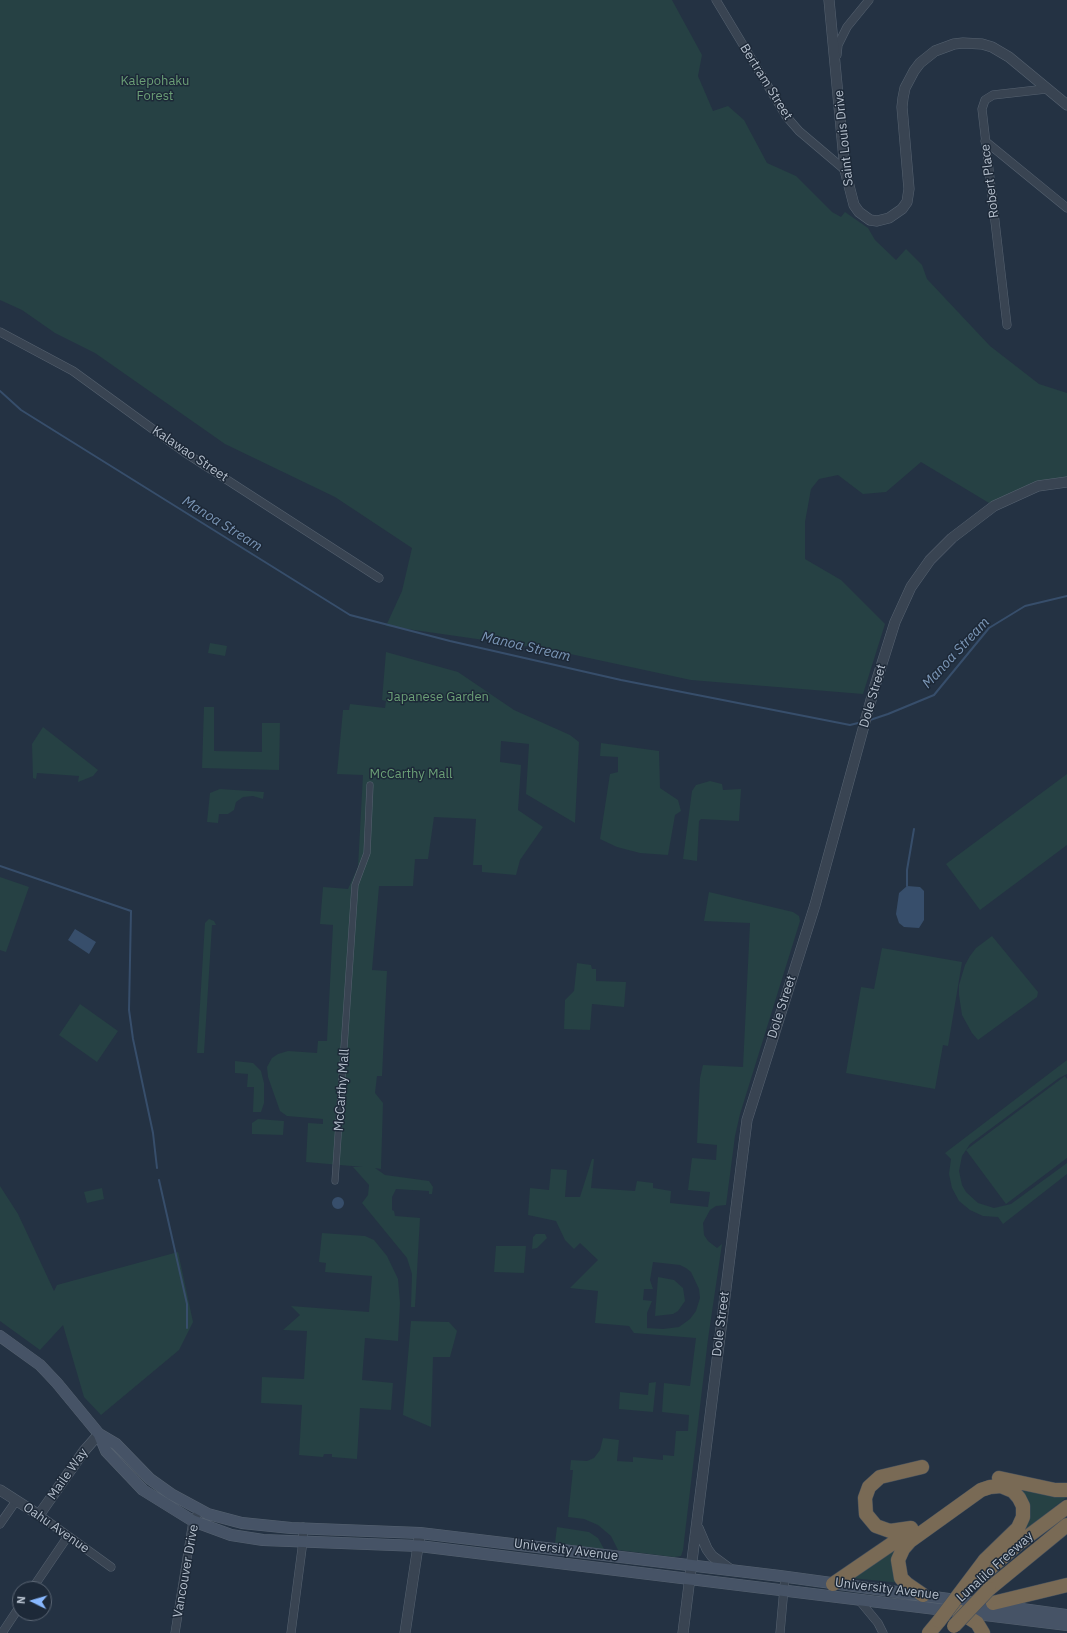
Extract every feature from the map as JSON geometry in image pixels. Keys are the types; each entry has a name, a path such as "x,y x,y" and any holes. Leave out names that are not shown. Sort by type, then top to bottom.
{"highway":[{"path":"918,1526 896,1531 880,1528 869,1518 864,1503 866,1492 876,1479 886,1475 922,1467"},
{"path":"833,1584 975,1485 988,1479 998,1478 1055,1490 1067,1490"},
{"path":"923,1595 901,1578 898,1560 903,1549 910,1541 981,1490 990,1486 1001,1486 1013,1491 1023,1506 1023,1517 1018,1528 985,1560 939,1621"},
{"name":"Lunalilo Freeway","path":"928,1633 979,1578 1019,1543 1067,1507"},
{"name":"Lunalilo Freeway","path":"954,1629 965,1611 1004,1575 1067,1525"},
{"path":"1004,1575 1067,1535"},
{"path":"993,1603 1067,1585"},
{"path":"965,1611 977,1623 983,1633"}],"main road":[{"name":"University Avenue","path":"0,1336 40,1365 67,1394 99,1434 106,1451 143,1490 193,1521 231,1535 263,1540 419,1546 1067,1624"},
{"name":"University Avenue","path":"99,1434 116,1444 150,1479 171,1494 200,1510 228,1520 242,1523 303,1528 420,1533 731,1570 993,1603 1067,1614"}],"street":[{"name":"Bertram Street","path":"716,0 786,116 799,131 845,170"},
{"name":"Saint Louis Drive","path":"829,0 836,60 845,170 852,200 856,208 863,216 877,221 889,218 902,209 907,202 909,193 902,107 905,88 920,63 931,54 944,47 968,43 992,47 1008,57 1067,105"},
{"path":"836,60 838,45 847,27 869,0"},
{"name":"Robert Place","path":"1007,325 982,109 987,98 993,95 1046,88"},
{"path":"985,141 1067,208"},
{"name":"Kalawao Street","path":"0,332 73,371 187,454 379,578"},
{"name":"Dole Street","path":"683,1633 747,1120 813,911 874,689 895,622 911,588 930,560 952,538 994,506 1038,486 1067,482"},
{"name":"McCarthy Mall","path":"335,1181 355,885 367,854 370,785"},
{"name":"Maile Way","path":"40,1515 84,1451 99,1434"},
{"name":"Oahu Avenue","path":"0,1490 40,1515 111,1567"},
{"path":"0,1524 16,1500"},
{"name":"Vancouver Drive","path":"175,1633 193,1521 200,1510"},
{"path":"697,1524 701,1540 706,1549 712,1556 731,1570"},
{"path":"291,1633 303,1541 303,1528"},
{"path":"405,1633 420,1533"},
{"path":"37,1581 68,1536"},
{"path":"780,1633 785,1577"},
{"path":"859,1600 878,1622 883,1633"},
{"path":"2,1633 12,1618"}],"green space":[{"name":"Kalepohaku Forest","path":"0,0 672,0 702,55 698,76 713,111 728,106 744,120 767,163 796,176 832,212 841,217 845,212 868,228 875,240 896,260 906,249 922,265 927,279 990,346 1039,384 1067,393 1067,482 1038,486 994,506 921,462 886,492 863,494 838,475 819,479 811,489 805,522 805,559 841,580 885,624 863,694 691,680 547,649 386,626 402,591 412,548 335,497 225,444 95,353 55,333 22,310 0,300"},
{"path":"210,643 227,646 225,656 208,653"},
{"name":"McCarthy Mall","path":"386,652 458,672 514,710 570,735 579,742 575,823 526,794 529,744 501,741 500,762 521,765 518,810 543,827 520,860 516,875 482,872 482,865 473,865 476,819 434,817 428,859 415,859 413,886 379,886 372,970 387,971 382,1076 377,1076 375,1093 383,1103 381,1169 375,1168 385,1175 429,1181 433,1187 432,1194 429,1194 429,1191 396,1189 392,1197 392,1210 394,1211 395,1216 420,1218 415,1307 411,1307 412,1274 407,1258 362,1203 368,1195 369,1185 353,1167 363,1167 306,1162 308,1123 323,1124 323,1119 287,1116 280,1111 268,1077 267,1067 272,1058 278,1054 288,1051 317,1053 318,1041 327,1041 333,925 320,924 323,887 348,889 358,867 363,775 337,774 343,710 349,710 350,704 385,708 386,701 382,700"},
{"path":"204,707 214,707 214,751 262,752 262,723 280,723 279,770 202,768"},
{"path":"43,727 98,770 93,776 78,782 79,776 37,773 36,779 33,778 32,744"},
{"path":"601,743 659,751 660,788 678,800 681,811 675,815 668,855 640,853 617,847 600,839 610,774 618,772 618,757 600,756"},
{"path":"1067,774 1067,845 980,910 946,864"},
{"path":"710,781 722,784 723,790 741,789 739,821 701,819 699,821 697,861 683,859 692,791 696,785"},
{"path":"220,789 264,792 263,799 253,796 243,797 236,802 234,810 228,814 219,814 218,823 207,822 210,793"},
{"path":"0,877 29,887 6,952 0,950"},
{"path":"709,892 793,912 799,916 800,921 740,1114 735,1136 726,1205 716,1206 710,1210 703,1223 704,1235 708,1241 717,1248 722,1244 708,1339 683,1550 681,1556 674,1557 618,1550 611,1536 598,1525 584,1519 568,1517 573,1470 570,1470 571,1460 587,1461 594,1458 600,1450 603,1438 619,1440 617,1461 633,1462 633,1457 663,1460 663,1455 674,1456 676,1431 688,1431 689,1415 662,1412 664,1383 690,1386 696,1338 634,1333 629,1326 595,1323 598,1291 570,1288 598,1260 580,1243 574,1249 565,1240 556,1221 528,1215 530,1188 549,1190 551,1169 567,1170 565,1197 580,1197 592,1159 594,1159 591,1188 635,1191 637,1181 653,1183 653,1188 671,1191 670,1203 708,1207 710,1192 688,1190 692,1158 716,1160 717,1145 697,1143 700,1078 703,1065 743,1067 750,923 704,921","holes":["653,1262 680,1265 691,1272 699,1289 700,1298 696,1311 690,1319 679,1327 663,1329 647,1328 647,1313 652,1301 643,1300 644,1289 653,1289 650,1280"]},
{"path":"209,919 214,921 216,925 212,925 204,1053 197,1053 205,923"},
{"path":"992,936 1038,992 1037,997 978,1040 972,1033 962,1015 959,985 965,965 970,956 976,948"},
{"path":"882,948 962,962 948,1046 943,1045 935,1089 846,1073 861,987 874,989"},
{"path":"577,963 591,965 592,969 596,969 596,981 626,982 624,1007 592,1004 590,1030 564,1029 565,1000 574,991"},
{"path":"80,1004 118,1031 97,1062 59,1035"},
{"path":"1067,1060 1067,1074 1059,1078 970,1144 962,1156 959,1171 962,1185 966,1192 978,1203 994,1208 1011,1204 1067,1163 1067,1174 1003,1224 998,1217 983,1216 970,1210 959,1201 952,1188 949,1174 951,1159 945,1153"},
{"path":"235,1061 253,1063 261,1071 264,1083 264,1103 261,1112 253,1112 254,1087 247,1087 248,1074 235,1073"},
{"path":"1065,1076 1067,1079 1067,1158 1006,1204 966,1150"},
{"path":"258,1119 284,1121 283,1135 252,1134 252,1123"},
{"path":"0,1186 18,1214 54,1291 57,1285 178,1252 193,1322 179,1350 101,1415 84,1397 63,1325 40,1350 0,1321"},
{"path":"102,1188 104,1199 87,1203 84,1192"},
{"path":"322,1233 365,1236 374,1240 387,1256 398,1279 400,1303 398,1341 365,1338 362,1380 393,1383 391,1410 360,1408 357,1459 332,1457 332,1454 324,1454 323,1457 299,1455 302,1405 261,1403 262,1377 304,1379 307,1331 283,1330 300,1315 291,1306 369,1312 372,1276 325,1272 326,1263 319,1262"},
{"path":"536,1234 545,1234 547,1238 537,1248 532,1249 533,1237"},
{"path":"496,1246 526,1246 524,1273 494,1272"},
{"path":"658,1277 674,1280 683,1288 685,1301 678,1311 673,1314 655,1316"},
{"path":"411,1321 449,1322 457,1331 450,1357 433,1357 431,1427 403,1415"},
{"path":"656,1382 653,1412 619,1409 620,1392 648,1395 649,1383"},
{"path":"996,1481 1031,1489 1067,1494 1067,1497 995,1554 1022,1528 1026,1516 1026,1508 1019,1493 1012,1488 1004,1484 987,1484 922,1529 900,1548 896,1556 895,1567 901,1583 851,1578 974,1489 985,1483"},
{"path":"557,1527 589,1532 598,1538 604,1549 555,1543"}],"water":[{"path":"907,886 920,887 924,891 924,920 919,928 904,927 899,923 896,914 899,893"},
{"path":"75,929 96,942 89,954 68,940"},
{"path":"338,1197 342,1199 344,1203 342,1207 338,1209 334,1207 332,1203 334,1199"}],"waterway":[{"name":"Manoa Stream","path":"0,391 21,410 350,615 450,641 621,680 850,725 862,722"},
{"name":"Manoa Stream","path":"870,720 934,695 989,628 1025,606 1067,596"},
{"path":"907,886 907,870 914,829"},
{"path":"0,866 131,911 129,1010 133,1039 153,1133 157,1168"},
{"path":"159,1180 187,1304 187,1328"}],"park label":[{"name":"Japanese Garden","path":"438,697"}]}
